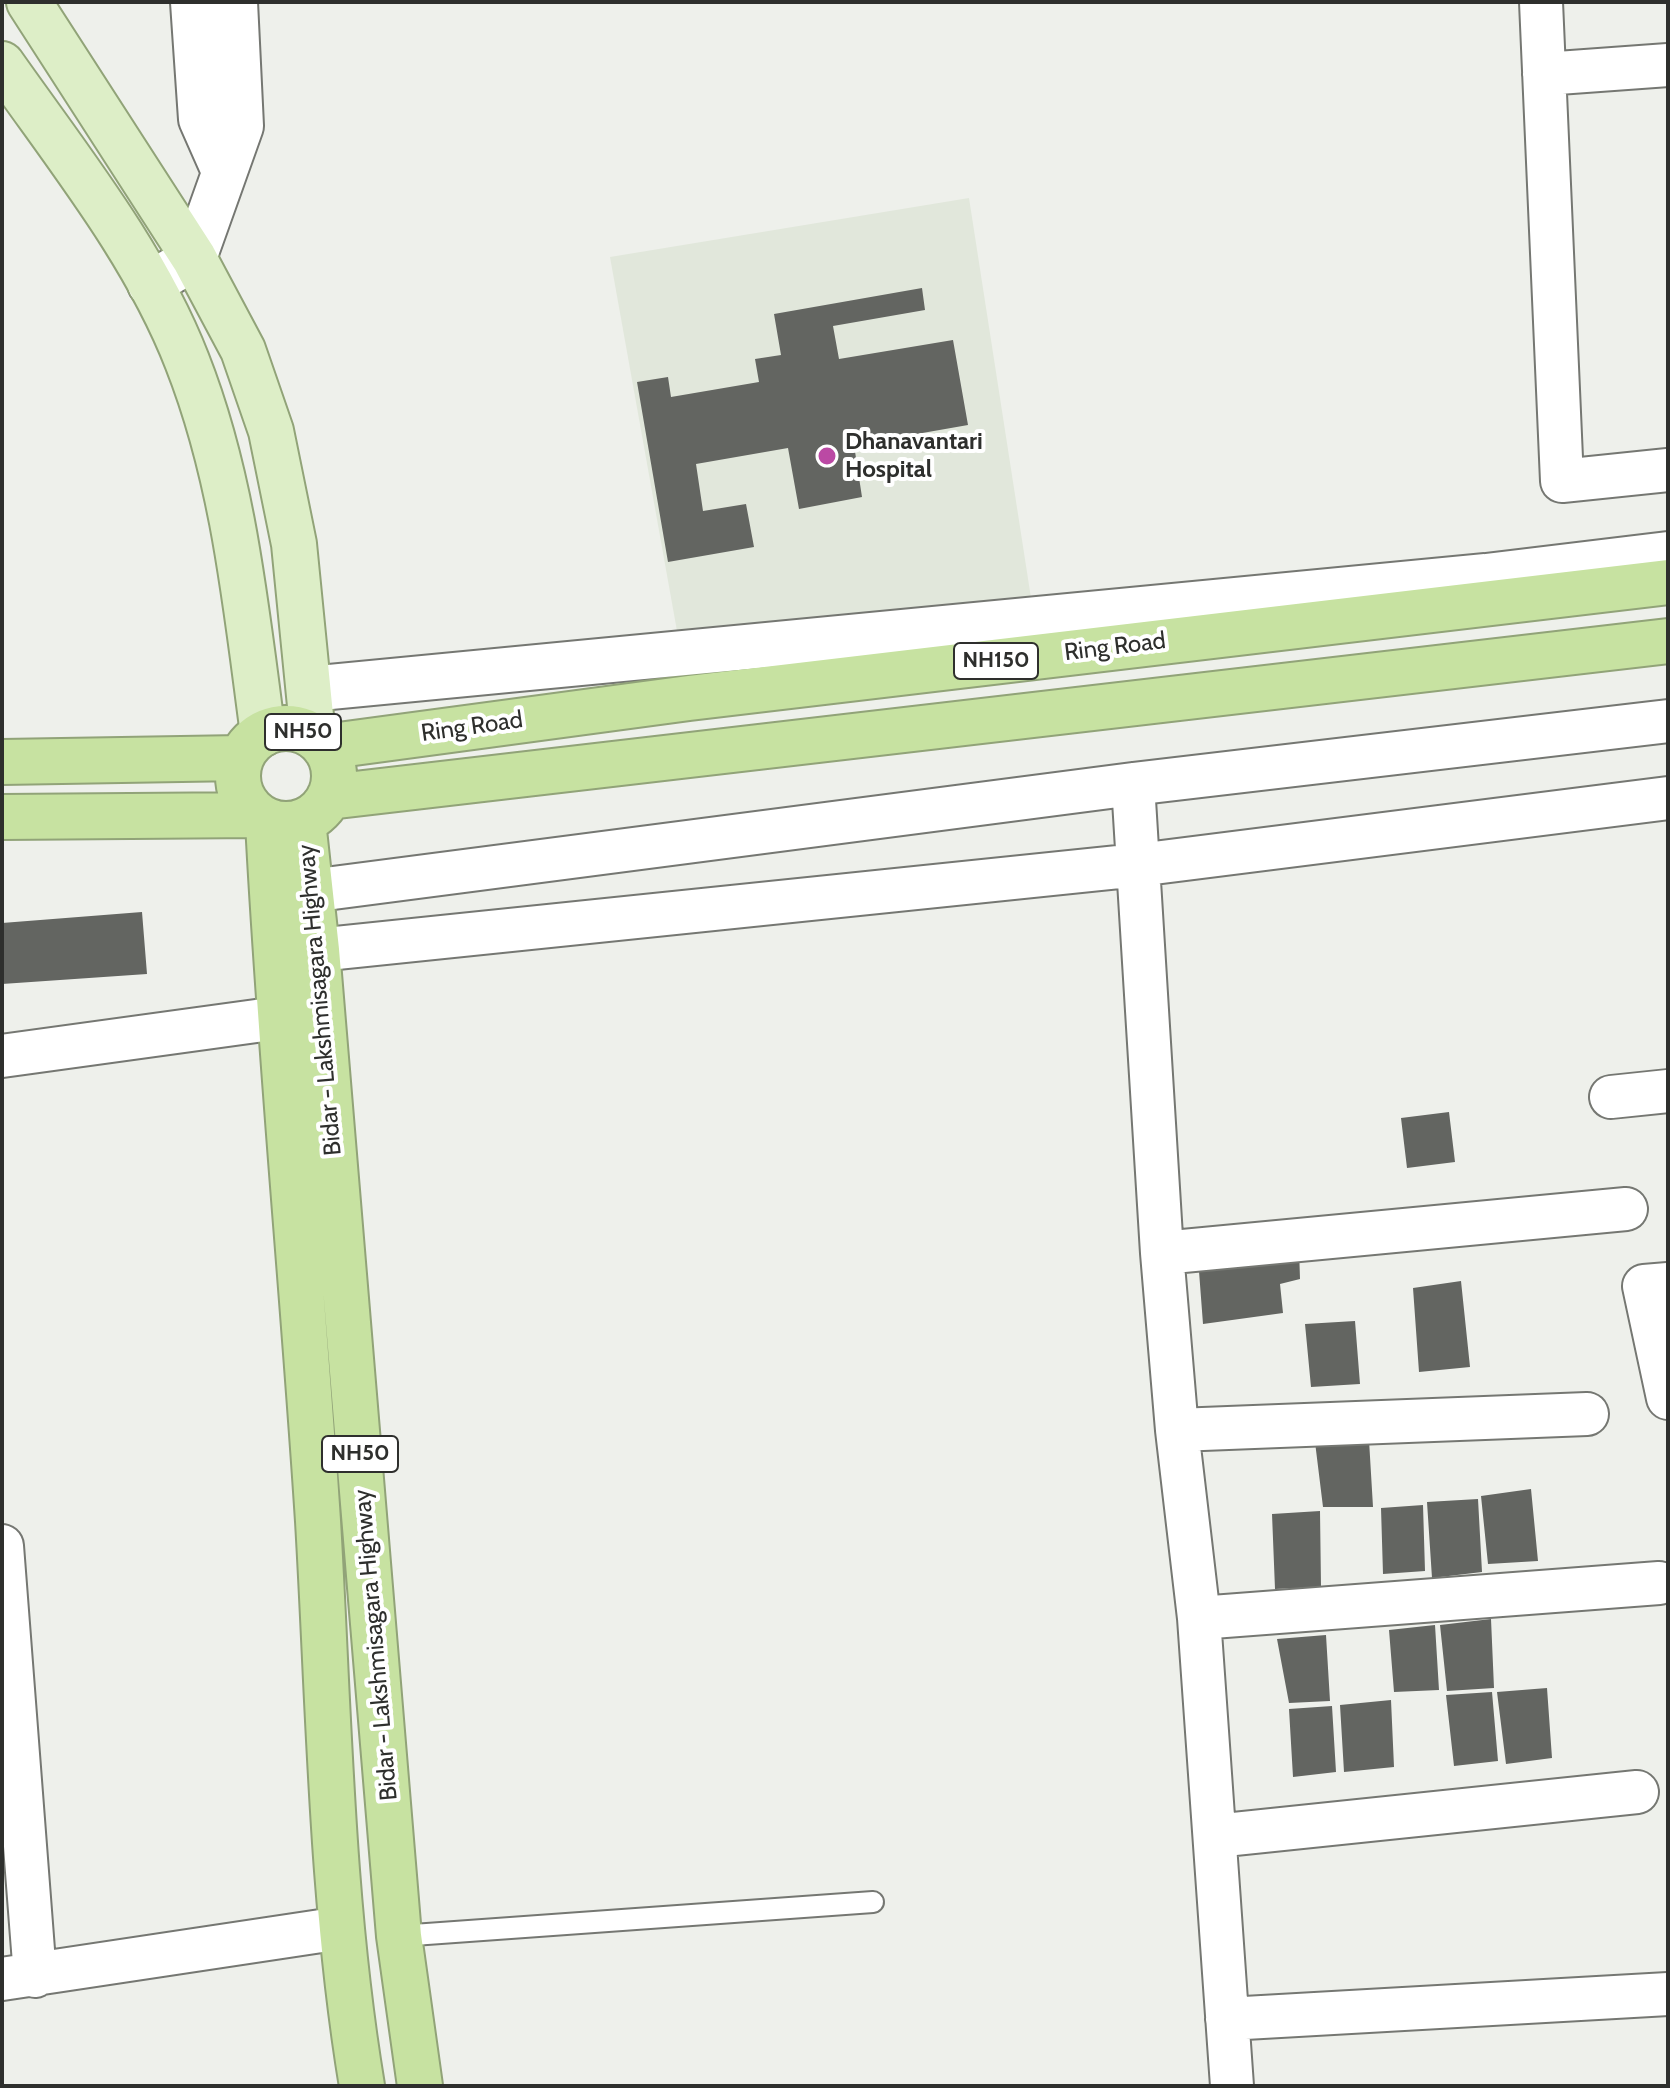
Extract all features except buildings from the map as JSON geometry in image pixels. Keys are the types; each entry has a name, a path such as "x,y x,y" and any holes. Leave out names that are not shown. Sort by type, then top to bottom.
{"highway":[{"name":"Ring Road","path":"319,741 1668,582"},
{"name":"NH150","path":"290,814 1668,641"},
{"name":"NH50","path":"2,762 252,746 278,729 299,730 319,741 333,771 290,814 278,1018 313,1455 341,1928 362,2086"},
{"name":"NH50","path":"252,746 237,781 242,798 290,814"},
{"path":"2,817 290,814"},
{"name":"Bidar - Lakshmisagara Highway","path":"290,814 310,891 317,950 399,1936 420,2086"}],"main road":[{"path":"29,2 194,258 243,350 271,431 294,544 309,689 319,741"},
{"path":"2,64 150,284 187,359 216,446 237,546 252,746"}],"street":[{"path":"193,2 201,119 224,171"},
{"path":"150,284 194,258 241,126 235,2"},
{"path":"1541,2 1562,481 1668,470"},
{"path":"1544,74 1668,65"},
{"path":"309,689 1455,579 1668,554"},
{"path":"310,891 1133,784 1668,721"},
{"path":"1133,784 1162,1253 1177,1430 1199,1618 1232,2086"},
{"path":"317,950 1138,865 1668,798"},
{"path":"2,1056 278,1018"},
{"path":"1611,1097 1668,1091"},
{"path":"1162,1253 1626,1209"},
{"path":"1668,1284 1644,1286 1668,1398"},
{"path":"1177,1430 1587,1414"},
{"path":"2,1546 19,1978 341,1928"},
{"path":"1199,1618 1659,1583"},
{"path":"1215,1836 1637,1792"},
{"path":"1227,2019 1668,1994"}],"lane":[{"path":"399,1936 873,1902"}],"shaded area":[{"name":"Dhanavantari Hospital","path":"969,198 1040,656 689,698 610,257"}],"place":[{"name":"Dhanavantari Hospital","path":"827,456"}]}
